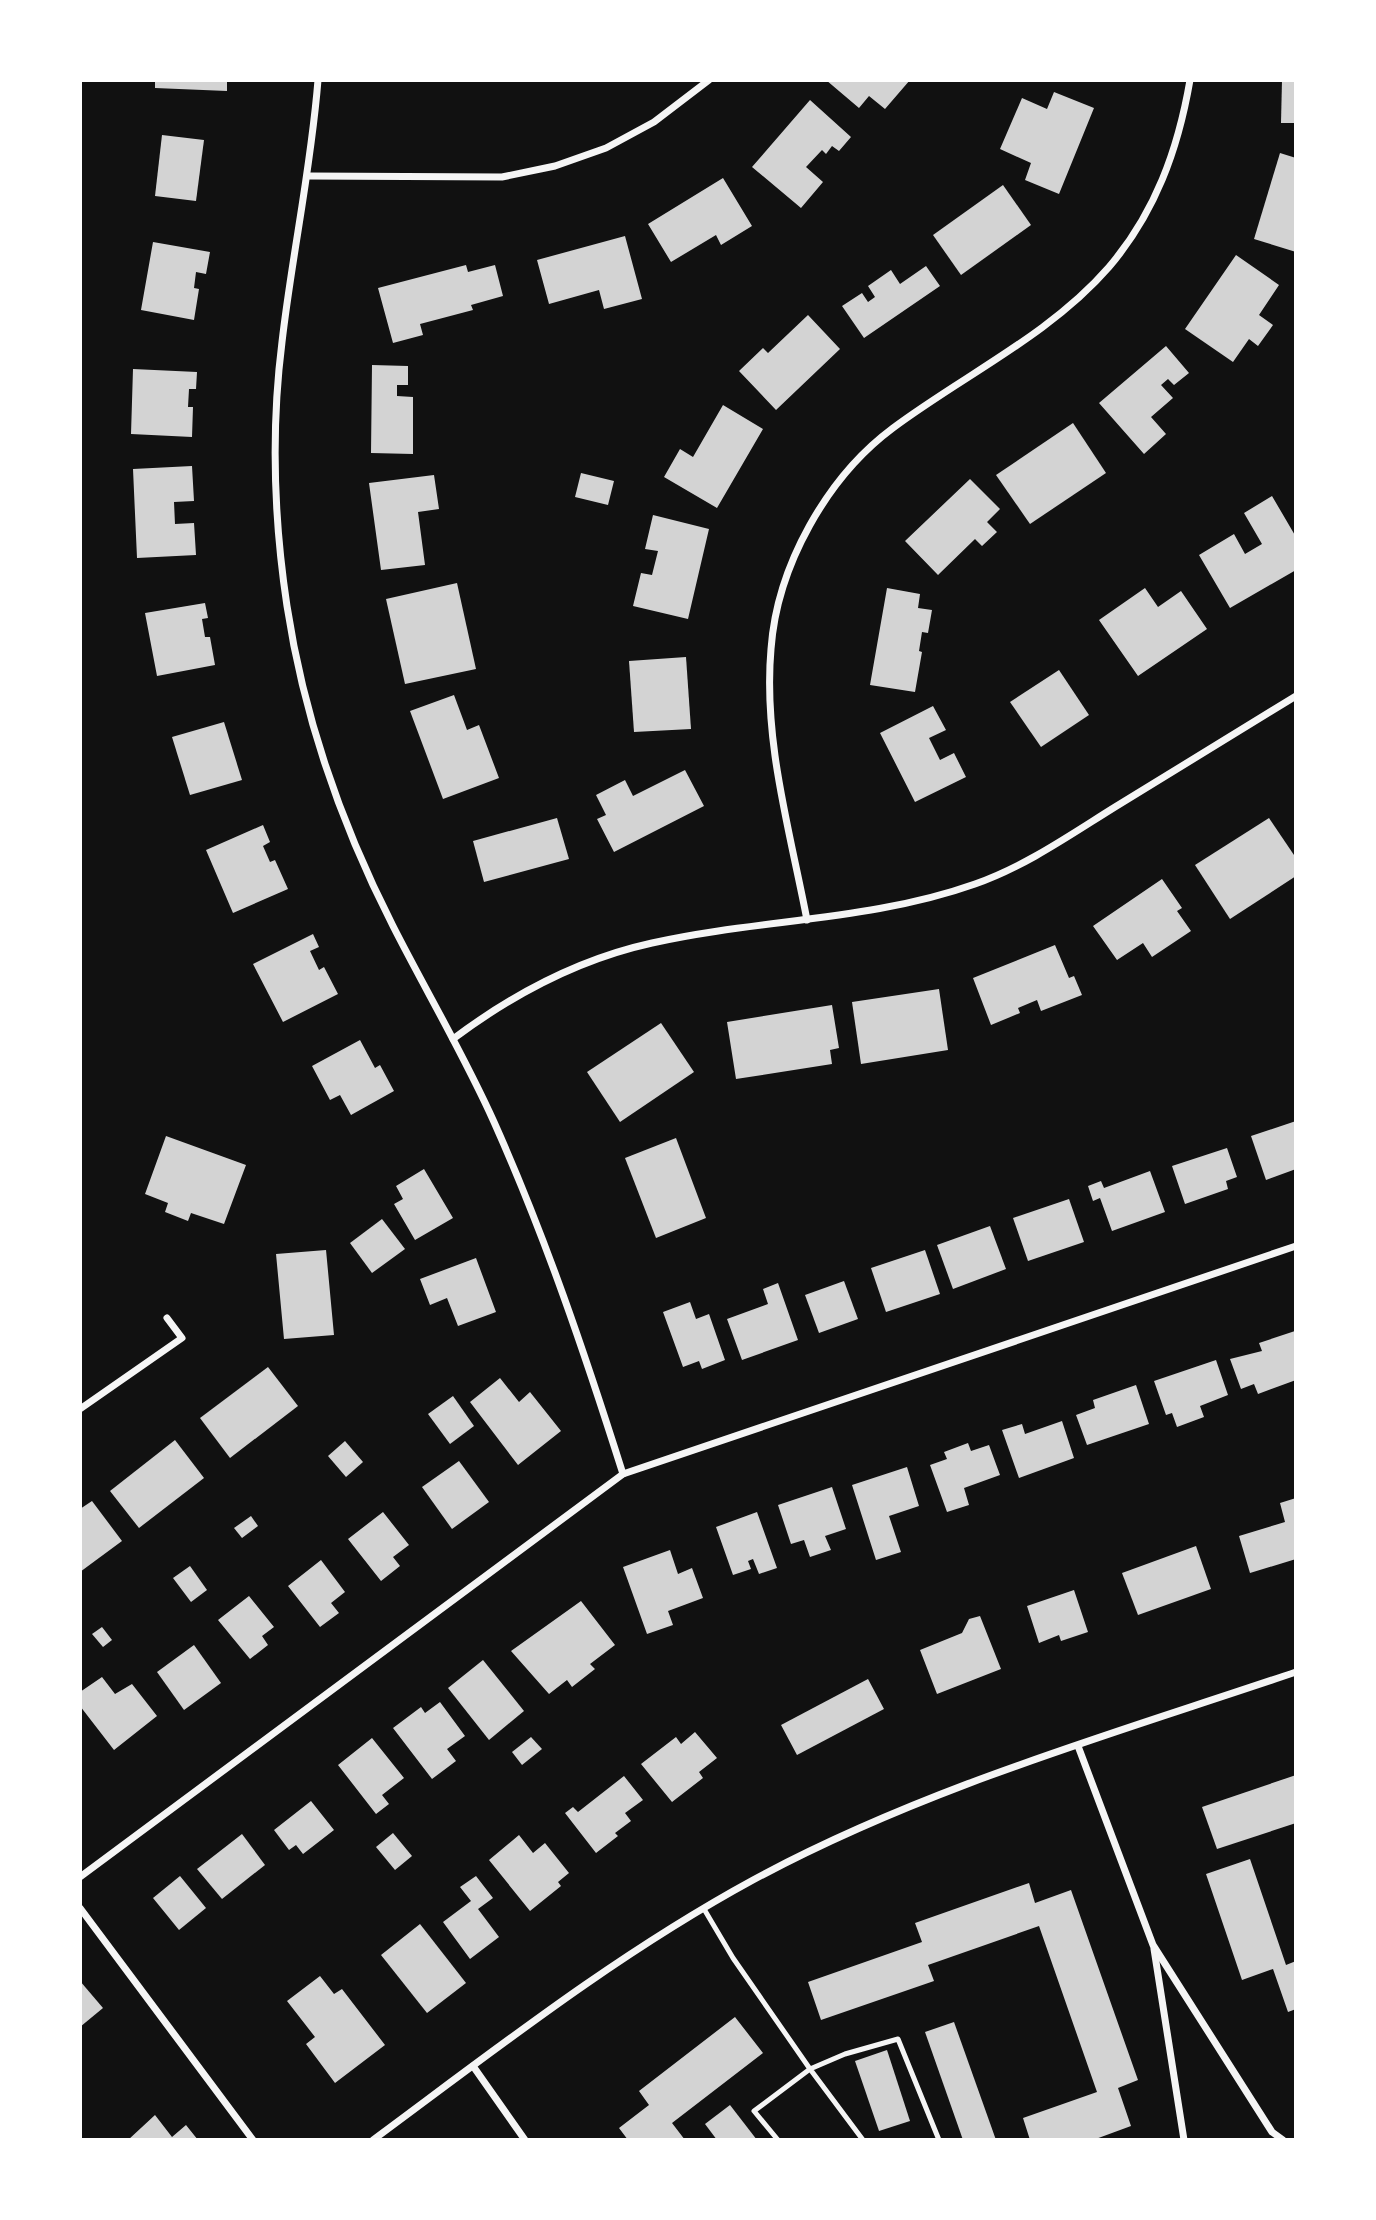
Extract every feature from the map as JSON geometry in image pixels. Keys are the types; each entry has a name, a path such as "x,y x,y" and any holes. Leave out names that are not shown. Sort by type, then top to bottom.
{"street":[{"path":"318,80 309,176 282,343 276,431 278,519 287,607 305,693 330,778 351,833 392,924 493,1119 553,1264 623,1474"},
{"path":"309,176 502,177 555,166 606,148 654,122 709,80"},
{"path":"807,920 773,743 768,691 771,645 780,600 797,551 822,506 846,475 891,429 1064,309 1108,267 1140,225 1164,178 1181,128 1190,80"},
{"path":"453,1039 489,1012 538,983 598,958 653,943 907,904 976,883 1034,857 1296,696"},
{"path":"80,1877 623,1474 1296,1246"},
{"path":"80,1409 182,1338 167,1318"},
{"path":"373,2140 590,1980 754,1880 861,1827 944,1793 1296,1672"},
{"path":"1078,1746 1153,1945 1184,2140"},
{"path":"80,1908 253,2140"},
{"path":"1153,1945 1272,2132 1283,2140"},
{"path":"473,2066 525,2140"}],"lane":[{"path":"704,1909 733,1958 863,2140"},
{"path":"778,2140 754,2111 810,2069 845,2054 898,2039 939,2140"}],"building":[{"path":"155,80 227,80 227,91 155,88"},
{"path":"826,80 910,80 885,109 869,96 859,108"},
{"path":"1282,80 1296,80 1296,123 1281,123"},
{"path":"1054,92 1094,108 1059,194 1025,180 1031,163 1000,149 1022,98 1047,109"},
{"path":"810,100 851,137 839,151 832,146 826,154 822,150 806,167 823,182 801,208 752,167"},
{"path":"162,135 204,140 196,201 155,196"},
{"path":"1280,153 1296,158 1296,252 1254,239"},
{"path":"723,178 752,226 721,245 716,235 671,262 648,224"},
{"path":"1003,185 1031,225 961,275 933,235"},
{"path":"625,236 642,299 604,309 599,290 549,304 537,260"},
{"path":"153,242 210,252 206,274 196,272 194,288 199,289 194,320 141,310"},
{"path":"1236,255 1279,285 1259,315 1273,325 1258,346 1249,339 1233,362 1185,329"},
{"path":"466,265 468,272 495,265 503,296 471,305 473,310 420,324 423,335 393,343 378,288"},
{"path":"926,266 940,286 864,338 842,306 862,293 868,302 875,297 868,286 891,270 900,284"},
{"path":"808,315 840,349 776,410 739,371 763,348 768,353"},
{"path":"1166,346 1189,373 1174,385 1168,379 1161,385 1173,398 1151,417 1166,434 1144,454 1099,403"},
{"path":"372,365 408,366 408,385 397,385 397,396 413,397 413,454 371,453"},
{"path":"133,369 197,372 196,389 189,389 188,407 193,407 192,437 131,434"},
{"path":"723,405 763,429 717,508 664,477 680,449 693,457"},
{"path":"1073,423 1106,473 1030,524 996,475"},
{"path":"192,466 194,501 174,502 175,524 194,523 196,555 137,558 133,469"},
{"path":"581,473 614,481 608,505 575,497"},
{"path":"434,475 439,509 418,512 425,565 381,570 369,483"},
{"path":"970,479 1000,509 987,522 997,532 982,546 975,539 938,575 905,541"},
{"path":"1272,496 1296,537 1296,570 1230,608 1199,555 1234,534 1245,554 1262,544 1244,513"},
{"path":"653,515 709,529 688,619 633,606 641,573 652,575 658,551 645,549"},
{"path":"457,583 476,669 405,684 386,599"},
{"path":"887,588 920,594 918,608 932,610 928,633 922,632 919,651 922,652 915,692 870,685"},
{"path":"1145,588 1158,607 1181,591 1207,629 1138,676 1099,620"},
{"path":"205,603 208,618 202,619 205,637 210,637 215,665 157,676 145,613"},
{"path":"686,657 691,729 634,732 629,661"},
{"path":"1059,670 1089,715 1041,747 1010,702"},
{"path":"454,695 467,730 479,725 499,778 443,799 410,711"},
{"path":"933,706 946,730 929,738 940,760 954,753 966,777 915,802 880,733"},
{"path":"224,722 242,780 190,795 172,737"},
{"path":"685,770 704,806 614,852 597,819 606,815 596,795 625,780 633,796"},
{"path":"557,818 569,859 484,882 473,841"},
{"path":"1269,818 1296,858 1296,876 1230,919 1195,865"},
{"path":"263,825 270,842 263,846 270,862 275,860 288,889 233,913 206,850"},
{"path":"1162,879 1182,908 1177,911 1191,931 1152,957 1143,943 1117,960 1093,926"},
{"path":"313,934 319,947 310,951 319,970 324,967 338,994 283,1022 253,964"},
{"path":"1055,945 1069,978 1074,976 1082,995 1041,1011 1037,1000 1018,1008 1020,1013 991,1025 973,978"},
{"path":"939,989 948,1050 861,1064 852,1002"},
{"path":"832,1005 839,1048 830,1050 832,1064 736,1079 727,1022"},
{"path":"661,1023 694,1072 620,1122 587,1072"},
{"path":"360,1040 375,1068 380,1065 394,1091 351,1115 340,1095 330,1100 312,1066"},
{"path":"1296,1121 1296,1169 1266,1180 1251,1136"},
{"path":"166,1136 246,1165 224,1224 191,1213 188,1221 165,1212 168,1203 145,1194"},
{"path":"676,1138 706,1218 656,1238 625,1158"},
{"path":"1227,1148 1237,1177 1226,1181 1228,1189 1185,1204 1172,1166"},
{"path":"424,1169 453,1218 415,1240 394,1204 403,1199 396,1186"},
{"path":"1150,1171 1165,1212 1112,1231 1100,1198 1093,1201 1088,1186 1101,1181 1104,1188"},
{"path":"1069,1199 1084,1242 1028,1261 1013,1218"},
{"path":"382,1219 405,1249 372,1273 350,1243"},
{"path":"990,1226 1006,1269 953,1289 937,1245"},
{"path":"326,1250 334,1335 284,1339 276,1254"},
{"path":"925,1250 940,1294 886,1312 871,1268"},
{"path":"476,1258 496,1312 458,1326 447,1298 430,1305 420,1279"},
{"path":"844,1281 858,1319 819,1333 805,1295"},
{"path":"778,1283 798,1340 742,1360 727,1319 768,1304 763,1289"},
{"path":"690,1302 696,1319 709,1314 725,1360 702,1369 699,1361 683,1367 663,1312"},
{"path":"1295,1331 1296,1380 1258,1394 1254,1384 1241,1389 1230,1359 1262,1351 1259,1343"},
{"path":"1216,1360 1228,1395 1200,1406 1204,1417 1177,1427 1172,1413 1166,1415 1154,1381"},
{"path":"268,1367 298,1406 230,1458 200,1418"},
{"path":"500,1378 519,1402 530,1392 561,1431 518,1465 470,1402"},
{"path":"1136,1385 1149,1424 1087,1445 1076,1415 1095,1408 1093,1400"},
{"path":"453,1396 474,1426 450,1444 428,1414"},
{"path":"1062,1421 1074,1458 1019,1478 1002,1430 1022,1424 1025,1434"},
{"path":"175,1440 204,1478 139,1528 110,1491"},
{"path":"345,1441 363,1462 346,1477 328,1456"},
{"path":"968,1443 971,1451 989,1445 1000,1475 964,1488 969,1505 947,1512 930,1465 947,1459 944,1452"},
{"path":"459,1461 489,1502 452,1529 422,1487"},
{"path":"907,1467 919,1506 889,1516 901,1552 876,1560 852,1485"},
{"path":"832,1487 846,1529 825,1536 831,1550 810,1557 804,1540 791,1544 778,1505"},
{"path":"1296,1498 1296,1559 1250,1573 1239,1536 1285,1522 1280,1503"},
{"path":"92,1501 122,1541 80,1572 80,1509"},
{"path":"383,1512 409,1545 393,1557 400,1566 381,1581 348,1539"},
{"path":"757,1512 777,1568 759,1574 753,1559 748,1561 751,1569 733,1575 716,1527"},
{"path":"251,1516 258,1526 242,1538 234,1528"},
{"path":"1196,1546 1211,1589 1138,1615 1122,1573"},
{"path":"670,1550 678,1574 692,1568 703,1598 668,1611 673,1625 647,1634 623,1567"},
{"path":"321,1560 345,1592 331,1603 339,1613 320,1627 288,1586"},
{"path":"190,1566 207,1590 191,1602 173,1578"},
{"path":"1074,1590 1088,1632 1061,1641 1059,1635 1039,1643 1027,1606"},
{"path":"249,1596 274,1627 262,1636 268,1645 250,1659 218,1620"},
{"path":"581,1601 615,1645 590,1664 595,1669 572,1687 567,1680 549,1694 511,1651"},
{"path":"980,1616 1001,1669 937,1694 920,1650 962,1633 969,1619"},
{"path":"102,1627 112,1640 103,1647 92,1634"},
{"path":"194,1645 221,1683 184,1710 157,1672"},
{"path":"483,1660 524,1711 489,1740 448,1688"},
{"path":"102,1677 115,1694 132,1684 157,1716 114,1750 80,1706 80,1692"},
{"path":"868,1679 884,1709 797,1755 781,1725"},
{"path":"440,1702 465,1736 447,1749 456,1761 432,1779 393,1728 421,1707 425,1713"},
{"path":"695,1732 717,1758 699,1772 703,1778 672,1802 641,1764 676,1737 681,1744"},
{"path":"531,1737 542,1749 522,1765 512,1752"},
{"path":"372,1738 404,1778 382,1795 389,1804 376,1814 338,1765"},
{"path":"1296,1775 1296,1823 1217,1849 1202,1807"},
{"path":"624,1776 643,1800 625,1813 631,1821 615,1833 618,1836 596,1853 565,1813 573,1807 578,1812"},
{"path":"311,1801 334,1830 303,1854 296,1845 289,1850 274,1830"},
{"path":"393,1833 412,1856 395,1870 376,1847"},
{"path":"242,1834 265,1865 222,1899 197,1869"},
{"path":"519,1835 533,1853 545,1843 569,1873 558,1882 561,1886 530,1911 489,1860"},
{"path":"1250,1859 1286,1965 1296,1961 1296,2009 1288,2012 1273,1969 1242,1980 1206,1874"},
{"path":"180,1876 206,1908 179,1930 153,1898"},
{"path":"476,1876 493,1898 478,1909 499,1937 470,1959 443,1922 471,1901 460,1887"},
{"path":"1029,1883 1035,1903 1071,1890 1138,2080 1118,2088 1131,2126 1093,2140 1030,2140 1023,2118 1097,2092 1039,1926 928,1965 934,1981 821,2020 808,1982 922,1942 915,1923"},
{"path":"420,1924 466,1983 427,2013 381,1955"},
{"path":"320,1976 334,1994 342,1989 385,2045 335,2083 306,2044 315,2037 287,2001"},
{"path":"80,1981 103,2008 80,2027"},
{"path":"735,2017 763,2053 672,2123 685,2140 628,2140 619,2128 649,2105 639,2091"},
{"path":"954,2022 996,2140 963,2140 925,2032"},
{"path":"887,2050 910,2121 879,2131 855,2061"},
{"path":"730,2105 757,2140 717,2140 705,2124"},
{"path":"155,2115 172,2137 186,2125 198,2140 128,2140"}]}
